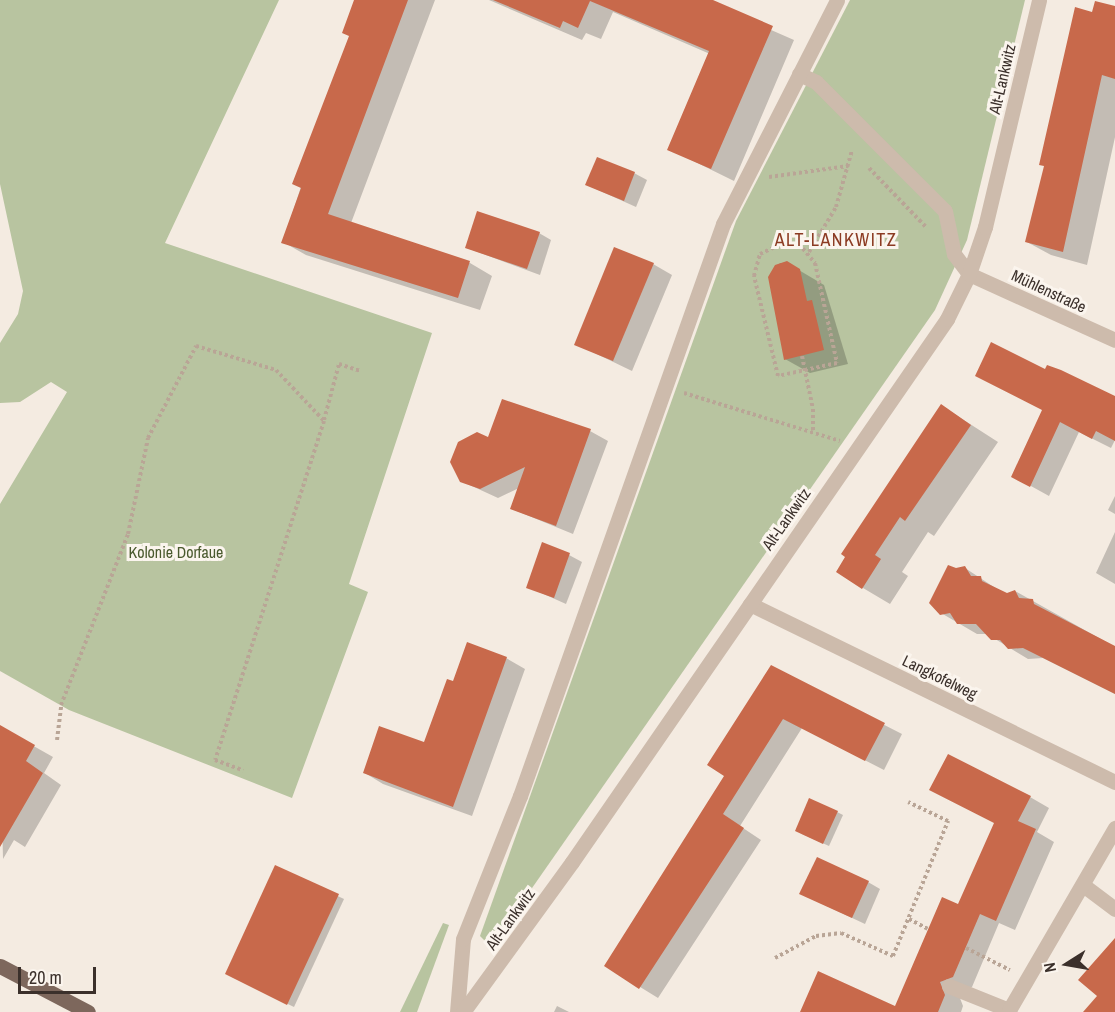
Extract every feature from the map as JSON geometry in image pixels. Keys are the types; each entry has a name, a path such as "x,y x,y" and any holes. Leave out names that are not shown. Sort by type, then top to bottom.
{"main road":[{"path":"0,966 88,1012"}],"street":[{"name":"Alt-Lankwitz","path":"463,1012 560,880 947,319 969,274 988,216 1039,0"},
{"name":"Alt-Lankwitz","path":"457,1012 463,939 520,796 723,224 835,1"},
{"path":"799,74 816,82 945,211 954,254 969,274"},
{"name":"Mühlenstraße","path":"969,274 1115,340"},
{"name":"Langkofelweg","path":"750,604 1115,782"},
{"path":"949,986 1009,1010 1115,828"},
{"path":"1083,885 1115,909"}],"path":[{"path":"809,252 836,207 852,150"},
{"path":"763,178 848,166"},
{"path":"799,244 809,252 837,363 806,369 778,376 754,276 760,254 770,247 799,244"},
{"path":"57,740 61,705 128,534 148,438 196,346 276,370 324,421"},
{"path":"802,356 806,369 813,433"},
{"path":"243,770 215,760 324,421 339,364 361,371"},
{"path":"666,387 858,447"},
{"path":"775,958 816,936 841,933 893,956 948,821 908,802"},
{"path":"909,918 928,929"},
{"path":"966,948 1027,979"}],"green space":[{"name":"Kolonie Dorfaue","path":"0,0 279,0 165,243 432,333 349,584 368,592 292,798 69,710 0,671 0,504 67,392 51,382 20,402 0,403 0,343 18,314 23,291 0,184"},
{"path":"850,0 1025,0 967,240 935,310 491,947 480,936 736,221"},
{"path":"443,923 449,925 417,1012 400,1012"}],"building":[{"path":"354,0 408,0 328,214 470,261 458,298 281,243 301,188 292,184 349,36 342,33"},
{"path":"493,0 713,0 773,26 711,169 667,150 709,51 590,1 578,28 563,21 560,28"},
{"path":"1095,1 1115,6 1115,79 1102,75 1063,252 1025,242 1044,166 1039,165 1075,7 1092,12"},
{"path":"597,157 635,172 624,201 585,185"},
{"path":"477,211 540,232 527,269 465,248"},
{"path":"614,247 654,263 613,361 574,345"},
{"path":"787,261 800,269 807,301 812,300 824,350 784,360 768,277 775,265"},
{"path":"991,342 1045,369 1047,365 1061,370 1115,396 1115,441 1096,431 1092,439 1060,422 1030,487 1011,477 1042,410 975,376"},
{"path":"502,399 591,429 556,526 510,509 525,467 480,489 460,482 450,462 458,442 477,432 488,437"},
{"path":"941,404 971,425 905,521 900,517 875,555 881,559 862,589 836,572 845,557 841,554"},
{"path":"542,542 570,553 554,598 526,588"},
{"path":"948,565 956,568 965,566 971,576 981,576 982,581 1007,593 1015,590 1019,598 1033,599 1034,604 1115,646 1115,694 1023,648 1008,649 1000,640 991,640 976,624 957,624 950,613 940,615 929,603"},
{"path":"467,642 507,657 453,807 363,773 379,726 424,742 447,679 453,681"},
{"path":"771,665 885,723 865,761 783,719 723,814 744,828 639,989 604,966 724,776 707,765"},
{"path":"0,725 35,745 26,761 43,773 0,847"},
{"path":"948,754 1031,796 1018,821 1036,829 996,921 980,914 953,977 940,982 945,995 938,1012 800,1012 818,971 895,1006 942,897 958,904 994,823 929,790"},
{"path":"809,798 838,811 823,844 795,831"},
{"path":"817,857 869,881 852,918 799,894"},
{"path":"275,865 339,894 287,1005 225,974"},
{"path":"1115,938 1115,1012 1083,1012 1097,996 1078,980"}],"district":[{"name":"ALT-LANKWITZ","path":"836,240"}]}
